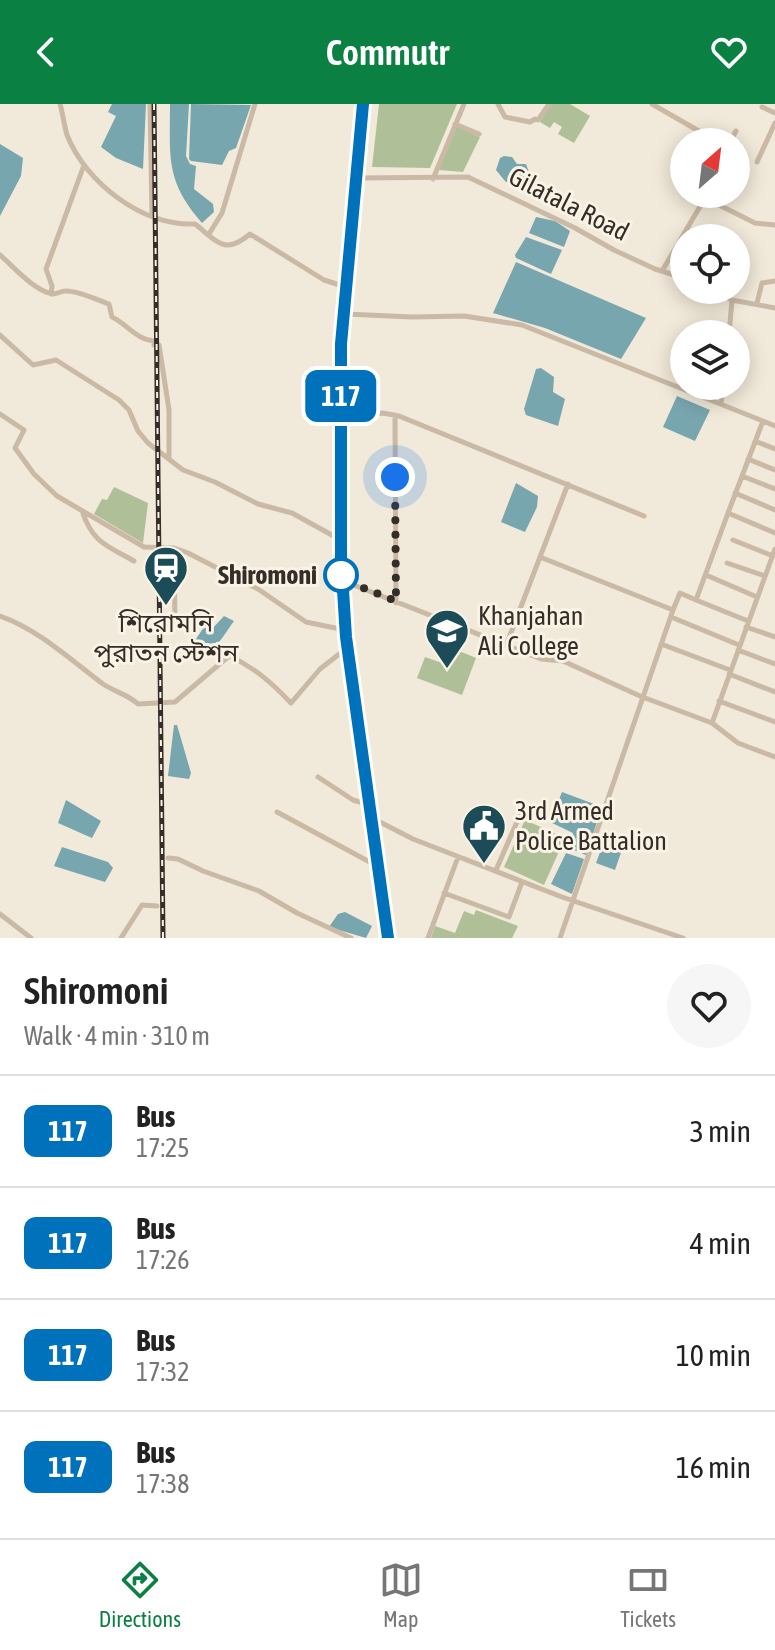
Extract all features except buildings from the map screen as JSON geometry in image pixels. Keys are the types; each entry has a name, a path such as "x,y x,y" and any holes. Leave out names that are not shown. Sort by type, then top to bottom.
{"highway":[{"path":"363,104 341,344 341,579 388,938"}],"street":[{"path":"60,104 67,134 84,165 108,191 152,215 176,224 195,224 213,240 228,247 237,245 250,234 324,280 347,287"},
{"path":"150,104 152,215"},
{"path":"209,234 222,213 255,104"},
{"path":"433,179 464,104"},
{"path":"498,104 505,117 530,122 538,120 549,104"},
{"path":"652,104 694,128"},
{"path":"762,107 775,113"},
{"path":"757,162 775,123"},
{"path":"455,124 479,134"},
{"path":"51,294 52,286 46,269 84,165"},
{"name":"Gilatala Road","path":"357,178 468,177 562,221 614,250 670,274"},
{"path":"662,271 699,208"},
{"path":"725,208 755,223 775,225"},
{"path":"0,255 27,279 51,294 65,290 109,304 112,317 122,321 135,334 159,345 169,410 169,458"},
{"path":"757,303 762,283 775,281"},
{"path":"750,302 775,308"},
{"path":"345,314 464,316 522,325 775,426"},
{"path":"0,335 33,365 56,360 101,387 129,410 138,431 148,443 183,470 258,504 292,513 340,540"},
{"path":"721,400 721,404"},
{"path":"0,414 24,430 15,448 34,474 57,496 144,547 174,548 234,575 306,622 346,630"},
{"path":"340,415 395,415 644,516"},
{"path":"395,415 396,602"},
{"path":"696,600 763,421"},
{"path":"755,441 775,449"},
{"path":"748,459 775,470"},
{"path":"742,476 775,489"},
{"path":"507,643 568,484"},
{"path":"735,493 775,510"},
{"path":"82,510 89,532 100,542 134,561"},
{"path":"728,513 775,533"},
{"path":"712,722 774,552 733,540"},
{"path":"174,548 175,625"},
{"path":"540,557 672,614 775,664"},
{"path":"727,563 765,576"},
{"path":"706,575 757,597"},
{"path":"341,579 547,661 563,661 712,722 738,743 775,756"},
{"path":"560,938 680,593 775,637"},
{"path":"0,616 31,631 113,691 128,694 138,704 175,702 229,656 246,663 291,703 320,669 348,647"},
{"path":"661,644 775,692"},
{"path":"719,701 775,722"},
{"path":"318,777 353,800 371,805"},
{"path":"496,870 524,806"},
{"path":"277,812 379,867"},
{"path":"373,818 413,839 522,882 683,938"},
{"path":"428,938 458,857"},
{"path":"168,858 178,859 259,891 351,938"},
{"path":"444,893 509,917 522,882"},
{"path":"121,938 142,905 157,906"},
{"path":"0,914 31,938"}],"green space":[{"path":"379,104 457,104 430,168 372,167"},
{"path":"551,104 570,104 590,116 574,143 558,134 562,127 554,122 550,128 540,122"},
{"path":"454,125 480,137 463,172 439,170"},
{"path":"114,487 148,503 143,543 94,514 102,499 107,500"},
{"path":"452,648 476,658 462,695 417,678 425,657 445,664"},
{"path":"525,820 565,838 544,885 504,867"},
{"path":"476,910 518,926 512,938 431,938 435,926 455,933 464,911 474,915"}],"water":[{"path":"112,104 146,104 143,169 116,158 101,147 116,116 108,112"},
{"path":"170,104 189,104 186,156 190,164 196,166 194,189 213,204 214,212 202,223 181,194 172,168"},
{"path":"191,104 251,105 236,148 229,151 222,165 189,159"},
{"path":"0,144 23,158 21,176 0,216"},
{"path":"512,157 517,164 526,164 529,172 519,190 496,170 500,158"},
{"path":"536,217 555,221 570,231 564,247 529,233"},
{"path":"526,237 562,250 551,274 516,258"},
{"path":"516,262 646,318 621,359 545,328 493,313"},
{"path":"541,368 554,377 553,392 565,399 558,426 526,415 524,409 536,369"},
{"path":"675,400 686,400 710,410 695,441 663,427"},
{"path":"516,483 538,496 537,507 525,532 501,522"},
{"path":"224,616 234,621 222,638 209,650 196,653 192,645 204,627 211,630"},
{"path":"174,725 177,725 191,773 189,779 168,776"},
{"path":"562,792 602,807 586,855 569,848 573,833 550,822"},
{"path":"66,800 101,821 92,838 58,823"},
{"path":"608,831 626,838 615,870 596,863"},
{"path":"62,847 108,862 113,868 105,882 54,866"},
{"path":"566,853 584,859 572,894 551,884"},
{"path":"345,912 372,926 366,938 329,927 338,914"}],"railway":[{"path":"154,104 163,938"}],"bus line":[{"name":"117","path":"363,104 341,344 339,518 346,637 388,938"}],"place":[{"name":"Shiromoni","path":"341,575"},
{"name":"শিরোমনি পুরাতন স্টেশন","path":"166,607"},
{"name":"Khanjahan Ali College","path":"447,670"},
{"name":"3rd Armed Police Battalion","path":"484,865"}],"route":[{"path":"341,575 341,579 396,601 395,477"}]}
